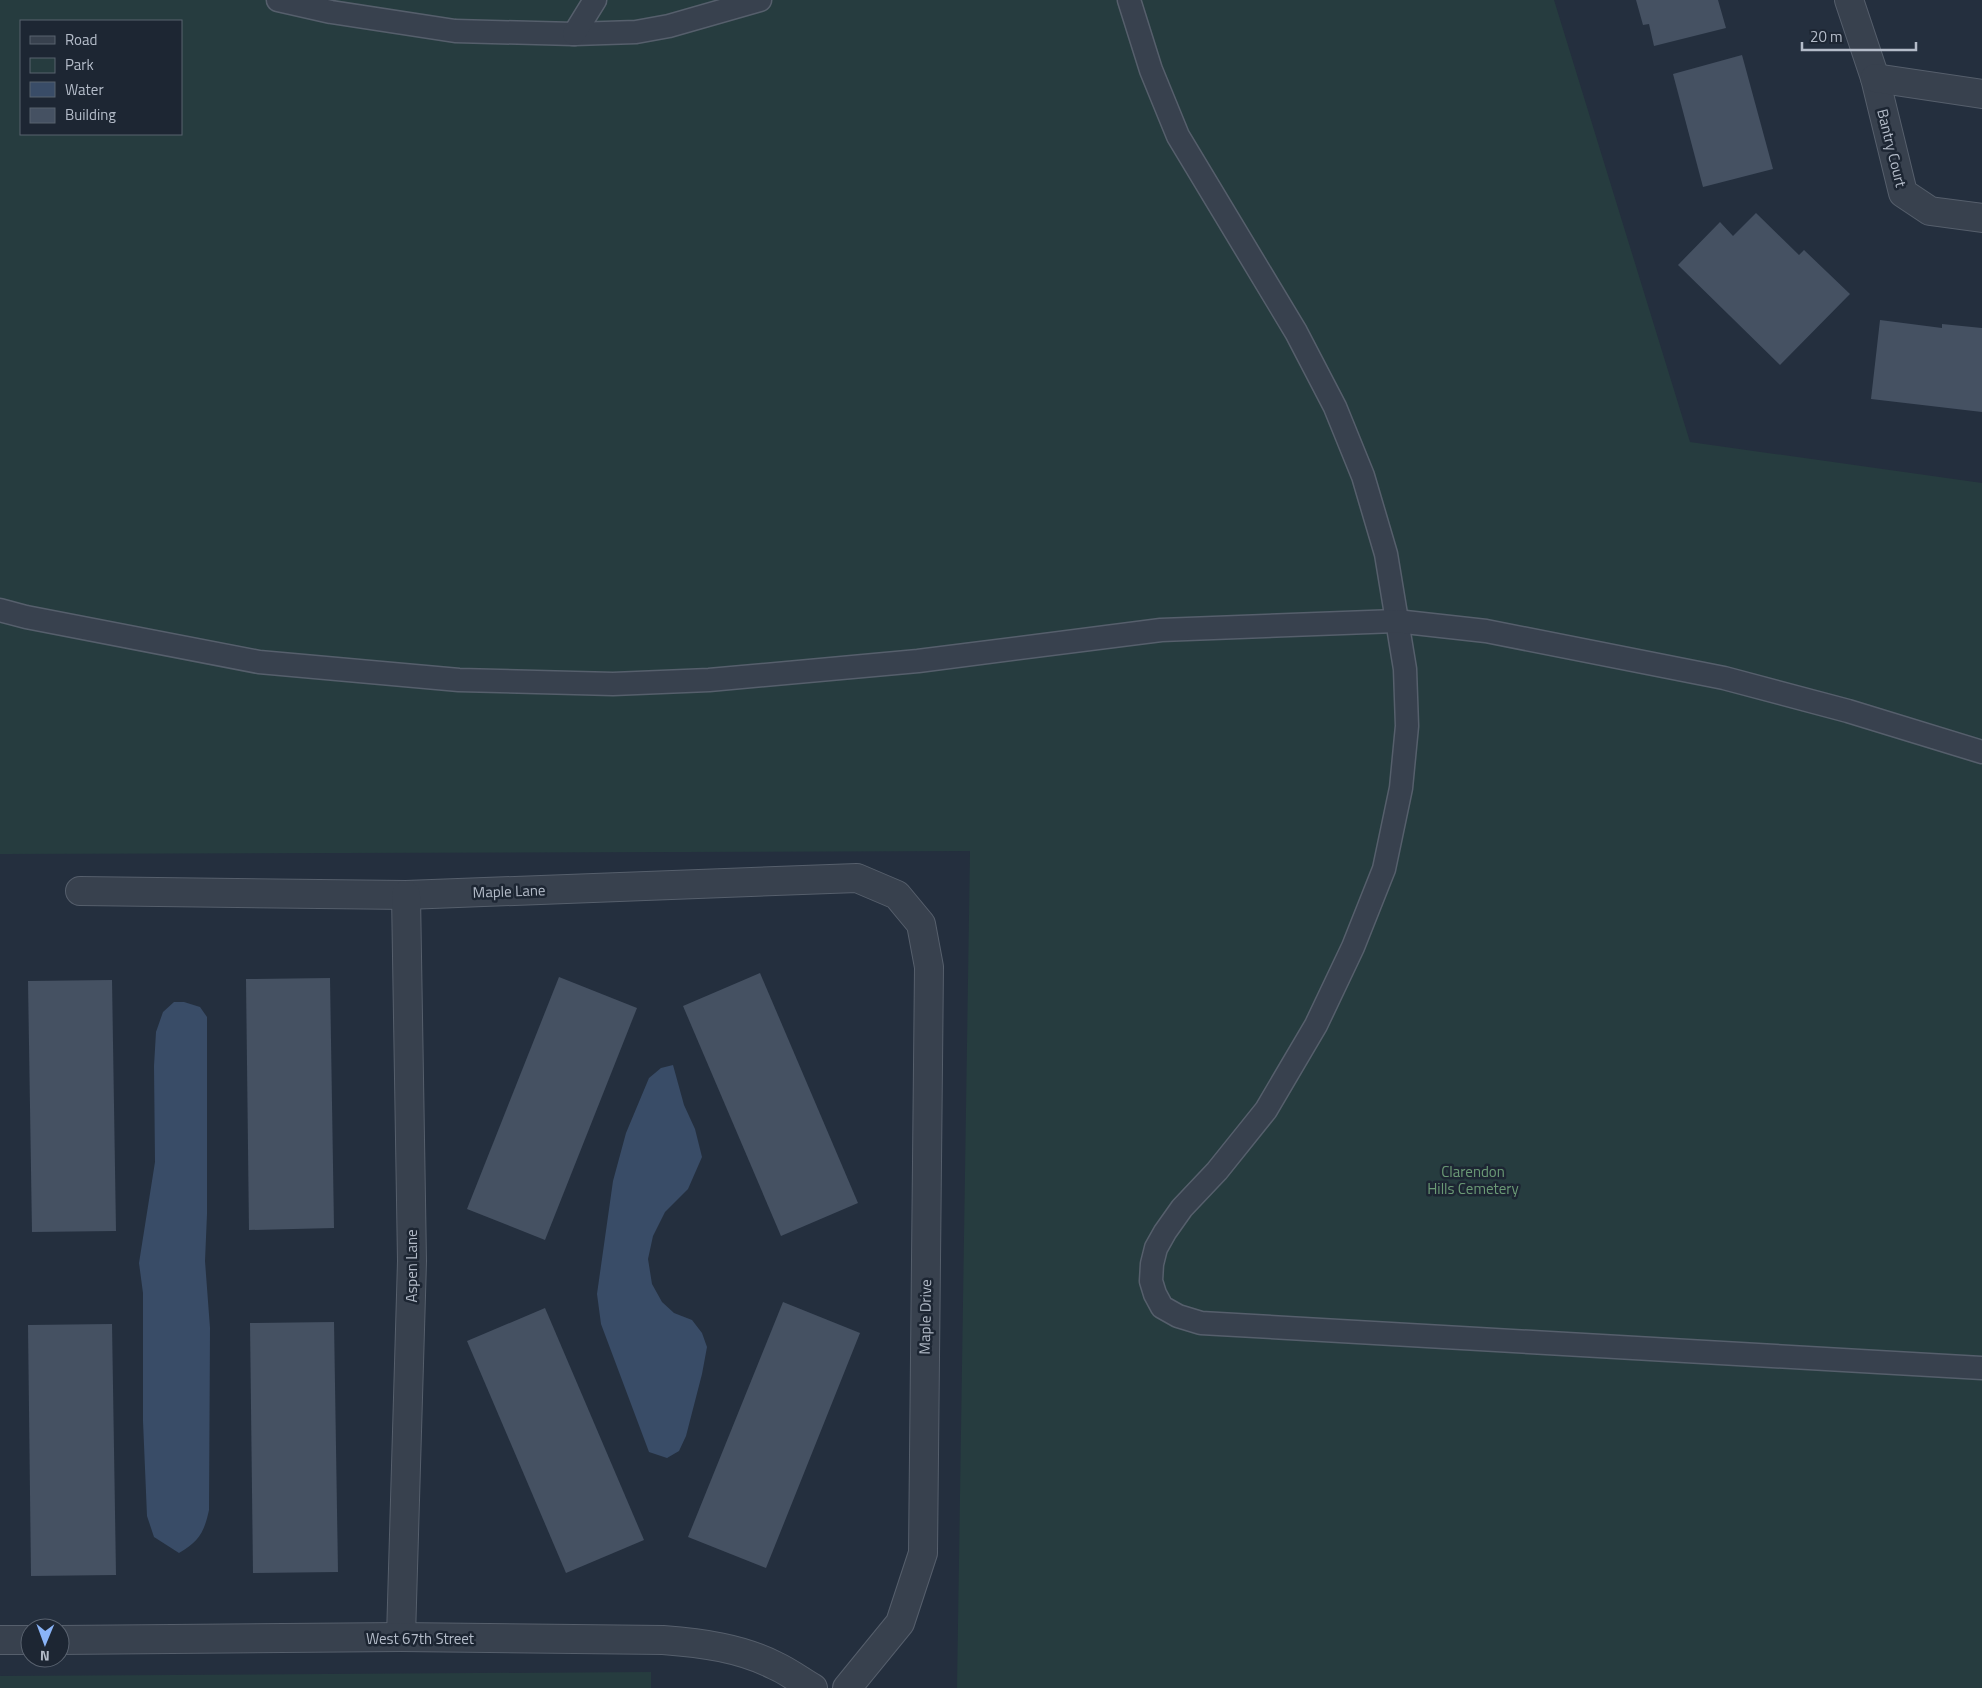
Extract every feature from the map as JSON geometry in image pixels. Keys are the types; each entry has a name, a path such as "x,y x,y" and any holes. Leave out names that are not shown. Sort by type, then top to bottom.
{"street":[{"name":"Bantry Court","path":"1849,0 1875,78 1903,193 1930,211 1982,218"},
{"path":"1875,78 1982,94"},
{"name":"Maple Lane","path":"80,891 406,895 857,878 897,895 920,924"},
{"name":"Aspen Lane","path":"401,1637 412,1261 406,895"},
{"name":"Maple Drive","path":"847,1688 900,1623 923,1553 929,967 920,924"},
{"name":"West 67th Street","path":"70,1640 401,1637 663,1640 703,1643 739,1651 776,1666 813,1688"},
{"path":"0,1640 20,1640"}],"lane":[{"path":"278,0 331,12 455,31 574,34 636,32 669,26 724,4 760,0"},
{"path":"574,34 595,0"},
{"path":"1129,0 1151,70 1178,136 1296,332 1335,407 1363,476 1386,554 1405,669 1407,726 1400,788 1384,869 1353,947 1316,1025 1266,1110 1217,1171 1182,1208 1156,1248 1152,1264 1152,1280 1155,1294 1162,1307 1178,1316 1201,1323 1982,1368"},
{"path":"0,610 26,617 258,662 458,680 613,684 709,680 918,661 1161,630 1396,621 1486,631 1724,678 1848,711 1982,752"}],"green space":[{"name":"Clarendon Hills Cemetery","path":"0,0 1554,0 1690,442 1982,483 1982,1688 957,1688 970,851 0,854"},
{"path":"651,1672 651,1688 0,1688 0,1676"}],"water":[{"path":"174,1002 184,1002 200,1007 207,1017 207,1214 205,1261 210,1328 209,1510 200,1536 179,1553 154,1537 147,1516 143,1421 143,1293 139,1263 155,1162 154,1066 156,1032 163,1012"},
{"path":"673,1065 684,1105 695,1129 702,1157 688,1189 665,1212 653,1236 648,1259 652,1284 662,1302 674,1313 692,1320 702,1333 707,1347 686,1436 679,1451 667,1458 649,1452 601,1324 597,1294 613,1181 626,1133 649,1078 661,1068"}],"building":[{"path":"1636,0 1718,0 1726,28 1654,46 1649,24 1643,25"},
{"path":"1742,55 1773,169 1703,187 1673,74"},
{"path":"1756,213 1799,255 1804,250 1850,294 1780,365 1678,265 1720,222 1733,236"},
{"path":"1880,320 1942,328 1942,324 1982,328 1982,412 1871,399"},
{"path":"760,973 858,1203 781,1236 683,1006"},
{"path":"559,977 637,1008 545,1240 467,1209"},
{"path":"330,978 334,1228 249,1230 246,979"},
{"path":"112,980 116,1231 32,1232 28,981"},
{"path":"783,1302 860,1333 766,1568 688,1537"},
{"path":"545,1308 644,1540 566,1573 467,1341"},
{"path":"334,1322 338,1572 253,1573 250,1323"},
{"path":"112,1324 116,1575 31,1576 28,1325"}]}
